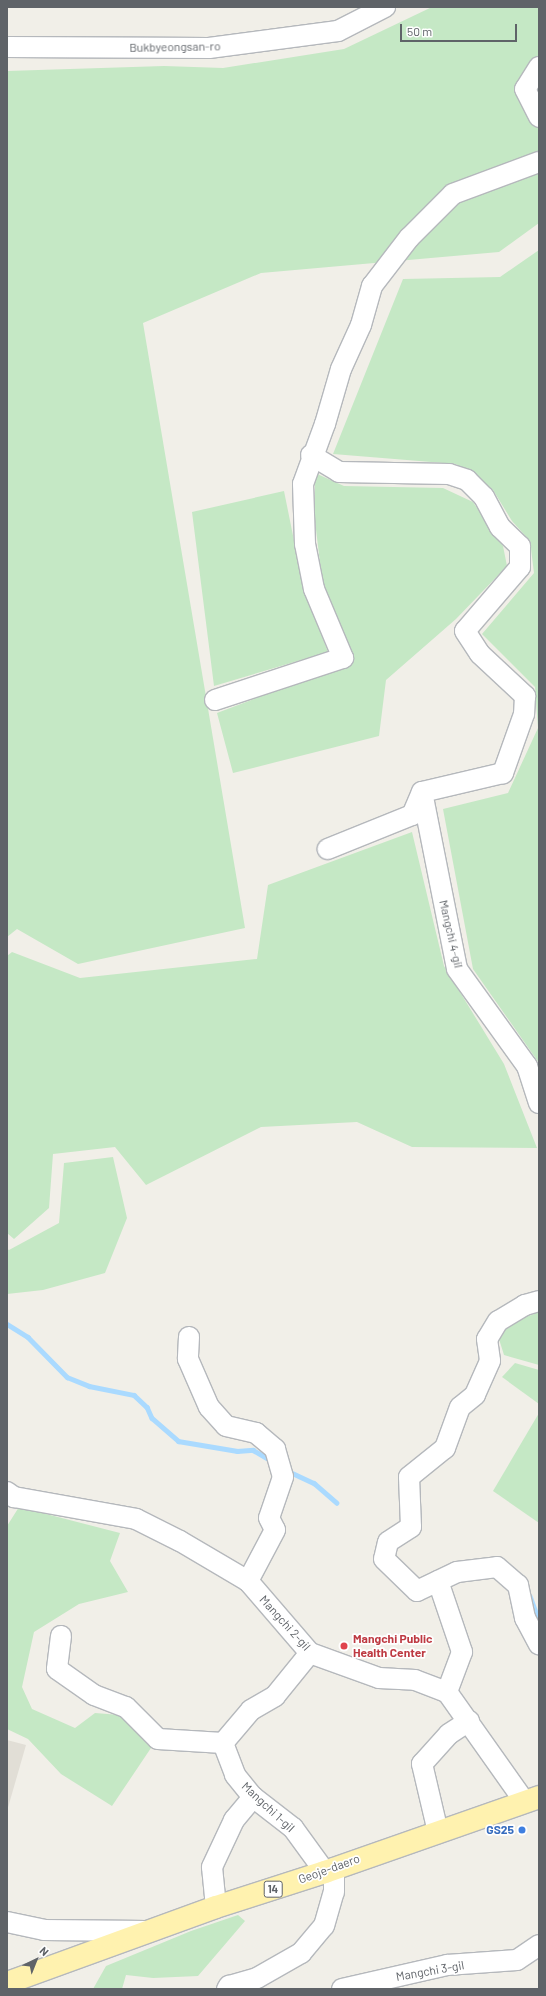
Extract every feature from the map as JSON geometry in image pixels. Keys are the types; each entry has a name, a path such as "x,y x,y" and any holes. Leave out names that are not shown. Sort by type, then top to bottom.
{"main road":[{"name":"Geoje-daero","path":"7,1983 216,1907 330,1870 532,1799"}],"street":[{"name":"Bukbyeongsan-ro","path":"7,47 209,48 338,31 385,7"},
{"path":"539,67 525,89 539,117"},
{"path":"215,700 343,658 314,589 305,544 303,484 312,455 325,424 341,369 361,325 372,286 409,238 453,194 539,162"},
{"path":"312,455 339,472 449,474 467,480 484,497 500,527 520,546 520,567 465,631 480,654 525,696 524,714 503,773 422,792 412,815 328,849"},
{"name":"Mangchi 4-gil","path":"422,792 457,969 527,1066 539,1103"},
{"path":"539,1301 525,1305 498,1320 486,1339 490,1361 476,1395 460,1407 445,1448 409,1477 411,1527 388,1542 384,1560 417,1590 457,1572 497,1567 518,1585 525,1618 539,1644"},
{"path":"189,1337 188,1359 209,1407 226,1426 256,1433 275,1449 283,1477 269,1518 275,1530 248,1581"},
{"name":"Mangchi 2-gil","path":"7,1492 14,1496 136,1519 180,1541 248,1581 310,1653 379,1678 415,1680 447,1692"},
{"path":"438,1581 462,1652 447,1692 468,1721 532,1799"},
{"path":"61,1636 57,1669 94,1695 126,1707 158,1739 222,1743 251,1710 275,1696 310,1653"},
{"path":"438,1832 422,1764 449,1734 468,1721"},
{"name":"Mangchi 1-gil","path":"222,1743 235,1775 253,1797 293,1828 330,1870"},
{"path":"216,1907 212,1867 234,1820 253,1797"},
{"path":"227,1989 229,1986 257,1978 301,1953 324,1926 334,1892 330,1870"},
{"path":"7,1922 44,1930 150,1931"},
{"name":"Mangchi 3-gil","path":"342,1989 447,1965 517,1960 539,1945"},
{"path":"7,1971 53,1967"}],"shaded area":[{"path":"7,1740 26,1745 7,1811"}],"green space":[{"path":"432,7 539,7 539,223 499,252 261,273 143,323 245,928 78,964 17,929 7,937 7,71 164,66 223,68 344,49"},
{"path":"539,250 539,1063 473,969 443,809 508,793 538,728 535,687 482,634 534,573 530,541 512,521 493,490 456,464 333,454 403,279 500,277"},
{"path":"315,473 344,486 443,488 473,502 503,546 507,566 456,619 386,680 379,736 233,773 217,713 351,662 323,588 315,521"},
{"path":"284,491 303,585 328,652 214,686 192,512"},
{"path":"412,832 444,966 504,1064 537,1148 412,1147 357,1122 261,1127 146,1185 115,1147 53,1154 49,1208 14,1239 7,1233 7,956 12,952 80,978 257,959 268,885"},
{"path":"113,1157 127,1218 105,1273 43,1290 7,1294 7,1249 9,1250 59,1223 64,1163"},
{"path":"539,1311 539,1365 504,1355 498,1336 511,1319 532,1315"},
{"path":"515,1363 539,1370 539,1404 502,1377"},
{"path":"539,1413 539,1523 493,1491"},
{"path":"19,1507 120,1533 110,1561 128,1592 79,1604 34,1632 22,1687 32,1709 75,1728 95,1713 120,1715 153,1745 112,1806 61,1774 28,1739 7,1729 7,1526"},
{"path":"238,1915 245,1921 198,1976 153,1978 126,1975 122,1989 93,1989 106,1966 191,1931"}],"waterway":[{"path":"7,1324 28,1337 67,1377 89,1386 134,1395 147,1407 152,1418 178,1441 237,1451 253,1450 272,1461"},
{"path":"288,1471 314,1483 337,1503"},
{"path":"530,1596 539,1621"}],"place":[{"name":"Mangchi Public Health Center","path":"344,1646"},
{"name":"GS25","path":"522,1830"}]}
